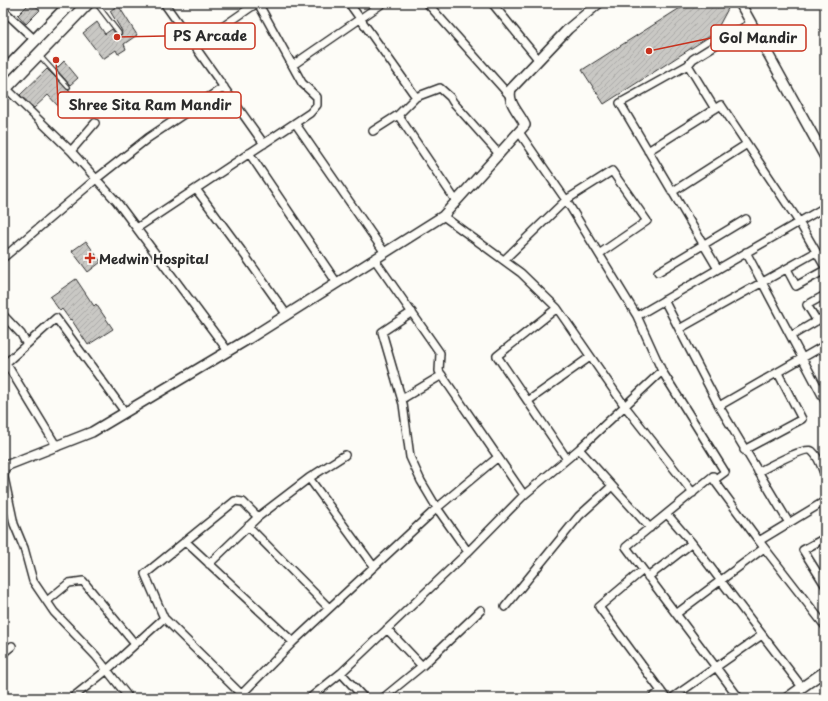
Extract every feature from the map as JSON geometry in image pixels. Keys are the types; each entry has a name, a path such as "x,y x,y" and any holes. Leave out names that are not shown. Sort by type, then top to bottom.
{"main road":[{"path":"3,73 71,3"},
{"path":"4,89 88,3"},
{"path":"15,61 24,70"}],"street":[{"path":"164,3 264,144"},
{"path":"137,228 310,114 317,105 317,97 302,83 293,64 258,3 195,46"},
{"path":"349,3 416,97"},
{"path":"293,64 383,3"},
{"path":"427,3 509,95"},
{"path":"492,3 538,59"},
{"path":"129,698 107,670 54,612 33,581 24,548 14,524 4,477 4,466 57,448 92,432 287,315 443,216 525,125 510,102 509,95 511,89 568,29 599,3"},
{"path":"740,3 825,157"},
{"path":"3,10 35,40"},
{"path":"718,269 620,103 688,65 693,59 751,23"},
{"path":"688,65 715,109"},
{"path":"3,258 96,179 148,138 224,87"},
{"path":"374,131 398,115 416,97 440,88 450,97 499,154"},
{"path":"4,89 72,152 96,179 137,228 228,351"},
{"path":"648,151 721,105 799,222 825,269 796,286 787,269"},
{"path":"398,115 456,201"},
{"path":"72,152 95,123"},
{"path":"295,123 386,253"},
{"path":"519,132 566,200 637,316 662,371 725,472 714,480"},
{"path":"672,192 747,144"},
{"path":"250,154 337,283"},
{"path":"504,260 566,200 612,171 647,221 599,254"},
{"path":"196,189 287,315"},
{"path":"637,316 825,208"},
{"path":"443,216 522,273 557,308 624,405 693,493"},
{"path":"658,272 702,247 703,244 746,220"},
{"path":"746,252 825,401"},
{"path":"679,330 816,252"},
{"path":"375,260 440,353 439,371 524,495"},
{"path":"817,321 807,305 825,295"},
{"path":"664,300 719,406 789,523"},
{"path":"557,308 497,356 567,459"},
{"path":"412,312 382,332 402,399 410,457 421,481 437,508 468,552"},
{"path":"3,314 21,334 26,343"},
{"path":"791,336 825,316"},
{"path":"57,448 6,363 26,343 56,318 125,412"},
{"path":"719,406 825,345"},
{"path":"528,401 590,357"},
{"path":"310,698 341,673 468,552 524,495 579,449 624,405 662,371"},
{"path":"744,450 802,419 778,373"},
{"path":"402,399 442,375"},
{"path":"579,449 650,528"},
{"path":"758,472 798,452 808,450 812,451 818,459 825,476"},
{"path":"209,564 258,516 309,478 345,454"},
{"path":"258,516 242,502 235,501 185,540 145,574 164,618 242,697 293,642 329,608 437,508 498,457"},
{"path":"739,698 626,547 713,476 714,480 759,542 825,626"},
{"path":"309,478 374,567"},
{"path":"505,607 579,516 612,486"},
{"path":"759,542 825,501"},
{"path":"667,514 721,580 802,687"},
{"path":"248,526 329,608"},
{"path":"825,538 803,550 825,585"},
{"path":"185,540 293,642"},
{"path":"648,577 692,543"},
{"path":"676,614 764,548"},
{"path":"643,570 599,607 666,698"},
{"path":"47,601 69,584 83,580 135,644"},
{"path":"383,698 422,666 481,610"},
{"path":"72,698 107,670 164,618"},
{"path":"387,629 422,666"},
{"path":"672,698 762,635"},
{"path":"3,653 12,646"},
{"path":"787,698 825,671"},
{"path":"341,673 364,698"},
{"path":"652,698 661,691"}],"lane":[{"path":"96,3 119,33"},
{"path":"38,54 68,87"}],"building":[{"path":"30,3 40,10 26,24 18,15"},
{"path":"688,3 731,3 715,33 604,104 582,70"},
{"path":"118,5 137,35 124,44 126,49 118,54 116,50 103,59 83,33 97,22 105,34 112,29 117,36 121,35 122,31 110,11"},
{"path":"64,61 78,78 70,85 56,69"},
{"path":"47,69 82,104 67,116 48,95 34,108 20,95"},
{"path":"86,241 101,262 88,272 72,251"},
{"path":"76,279 94,306 96,304 113,329 88,345 71,319 70,320 62,309 60,311 50,297"}],"place":[{"name":"PS Arcade","path":"117,37"},
{"name":"Gol Mandir","path":"649,51"},
{"name":"Shree Sita Ram Mandir","path":"56,60"},
{"name":"Medwin Hospital","path":"90,258"}]}
